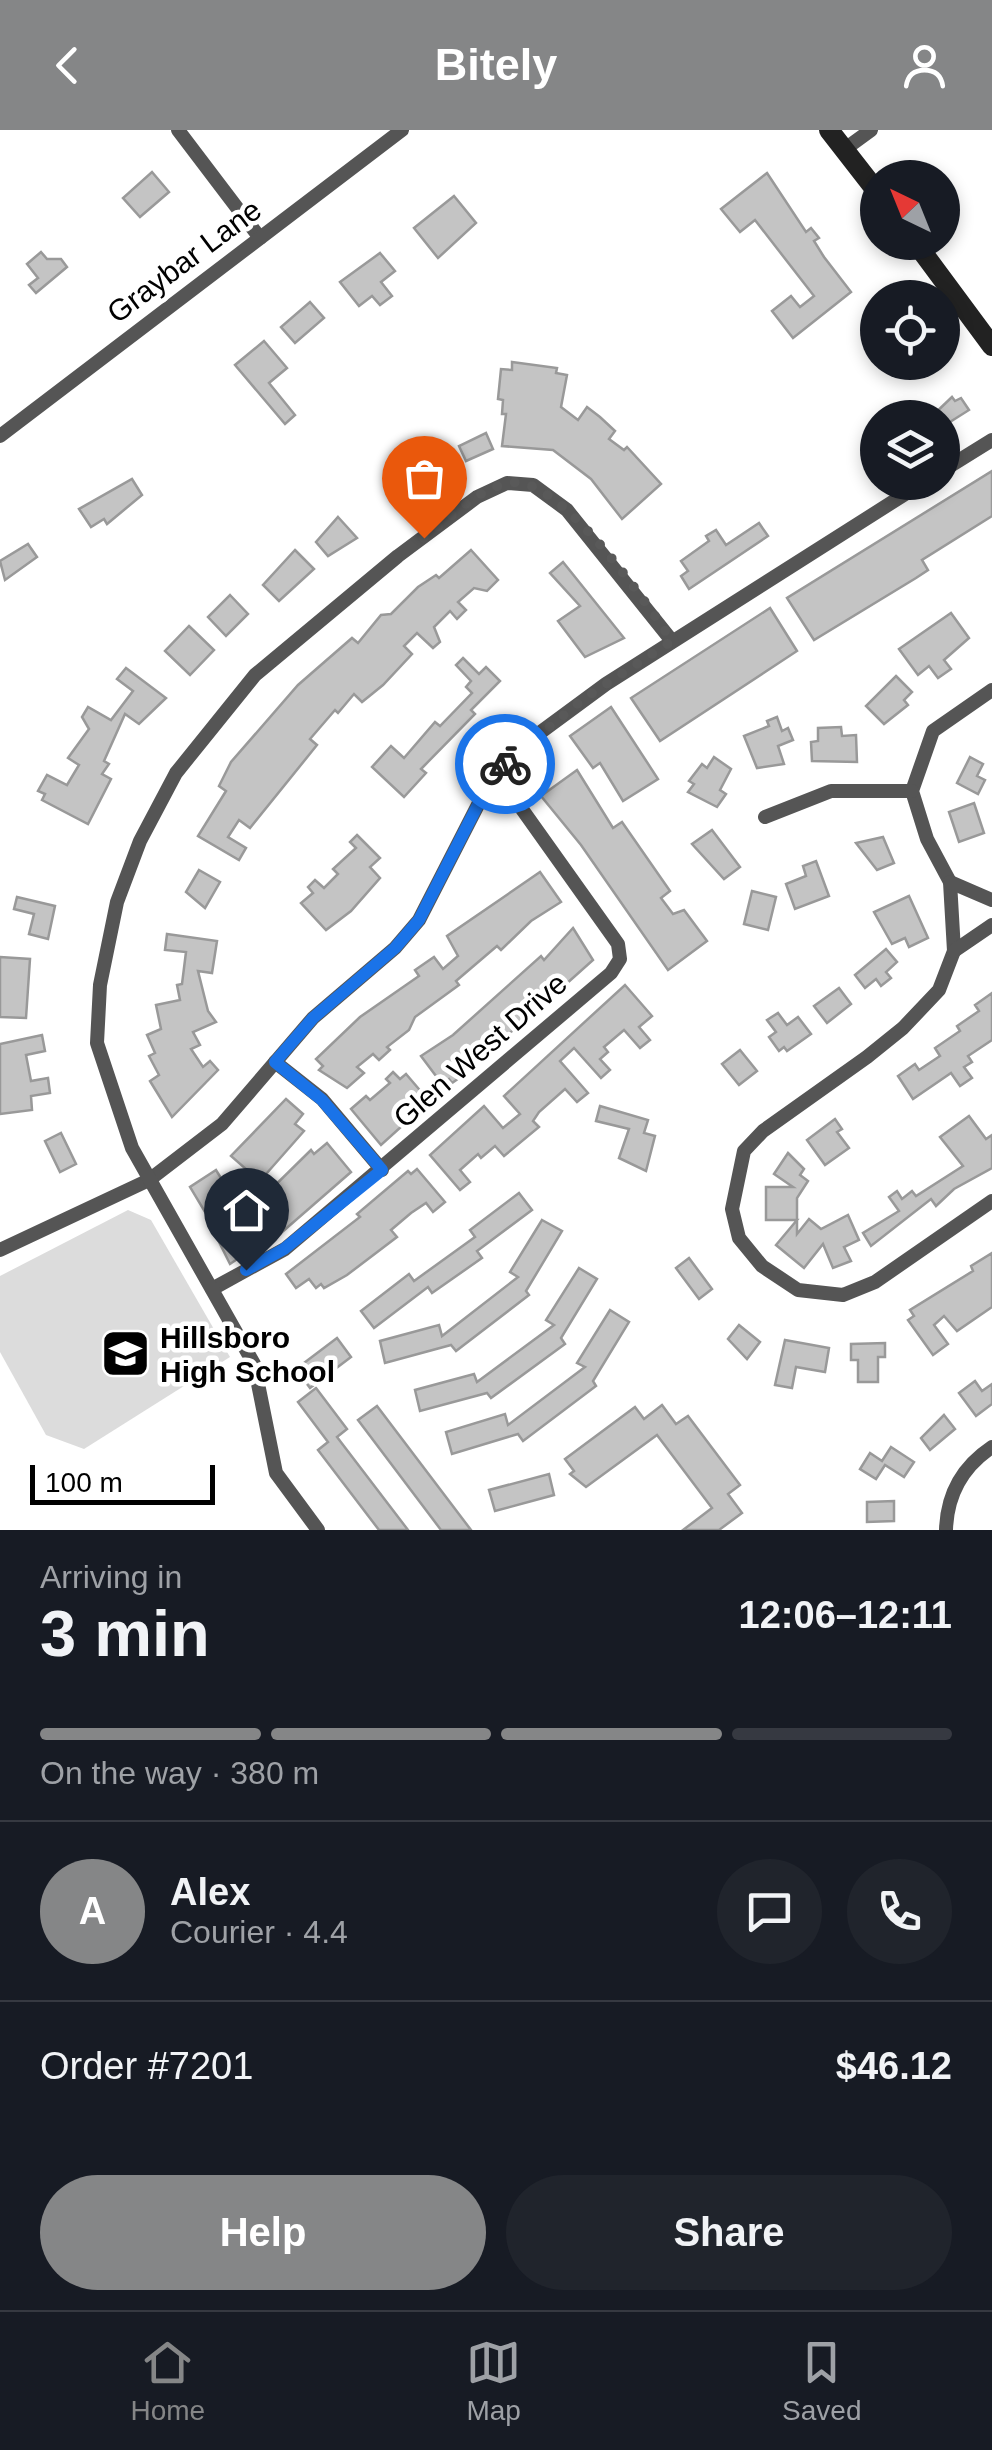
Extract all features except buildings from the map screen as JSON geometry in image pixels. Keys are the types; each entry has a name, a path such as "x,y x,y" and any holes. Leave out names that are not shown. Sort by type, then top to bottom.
{"street":[{"path":"178,130 260,238"},
{"name":"Graybar Lane","path":"0,436 402,130"},
{"path":"830,130 860,169"},
{"path":"845,149 870,130"},
{"path":"928,260 992,346"},
{"path":"960,460 992,440"},
{"path":"318,1530 276,1473 254,1364 132,1148 96,1044 100,985 118,902 140,840 176,773 254,675 398,556 477,497 507,483 533,485 567,510 672,641"},
{"path":"0,1250 149,1180 222,1124 313,1018 395,948 419,920 497,774 530,740 583,699 895,500"},
{"path":"992,690 930,735 912,792 927,839 950,882 954,951 939,990 903,1028 762,1130 744,1150 732,1209 738,1238 762,1266 798,1290 843,1295 875,1282 992,1200"},
{"name":"Glen West Drive","path":"212,1289 284,1249 382,1170 611,973 620,959 618,944 497,774"},
{"path":"765,817 831,791 912,792"},
{"path":"950,882 992,900"},
{"path":"954,951 992,926"},
{"path":"275,1062 322,1100 382,1170"},
{"path":"946,1530 947,1503 962,1476 992,1447"}],"shaded area":[{"path":"128,1210 151,1220 230,1357 84,1449 46,1435 0,1352 0,1276"}],"way so far":[{"path":"424,538 477,497 507,483 533,485 567,510 648,606 672,641 583,699 505,764"}],"place":[{"name":"Hillsboro High School","path":"125,1354"}],"route":[{"path":"246,1270 284,1249 382,1170 348,1126 275,1062 313,1018 395,948 419,920 440,886 482,797 505,764"}]}
